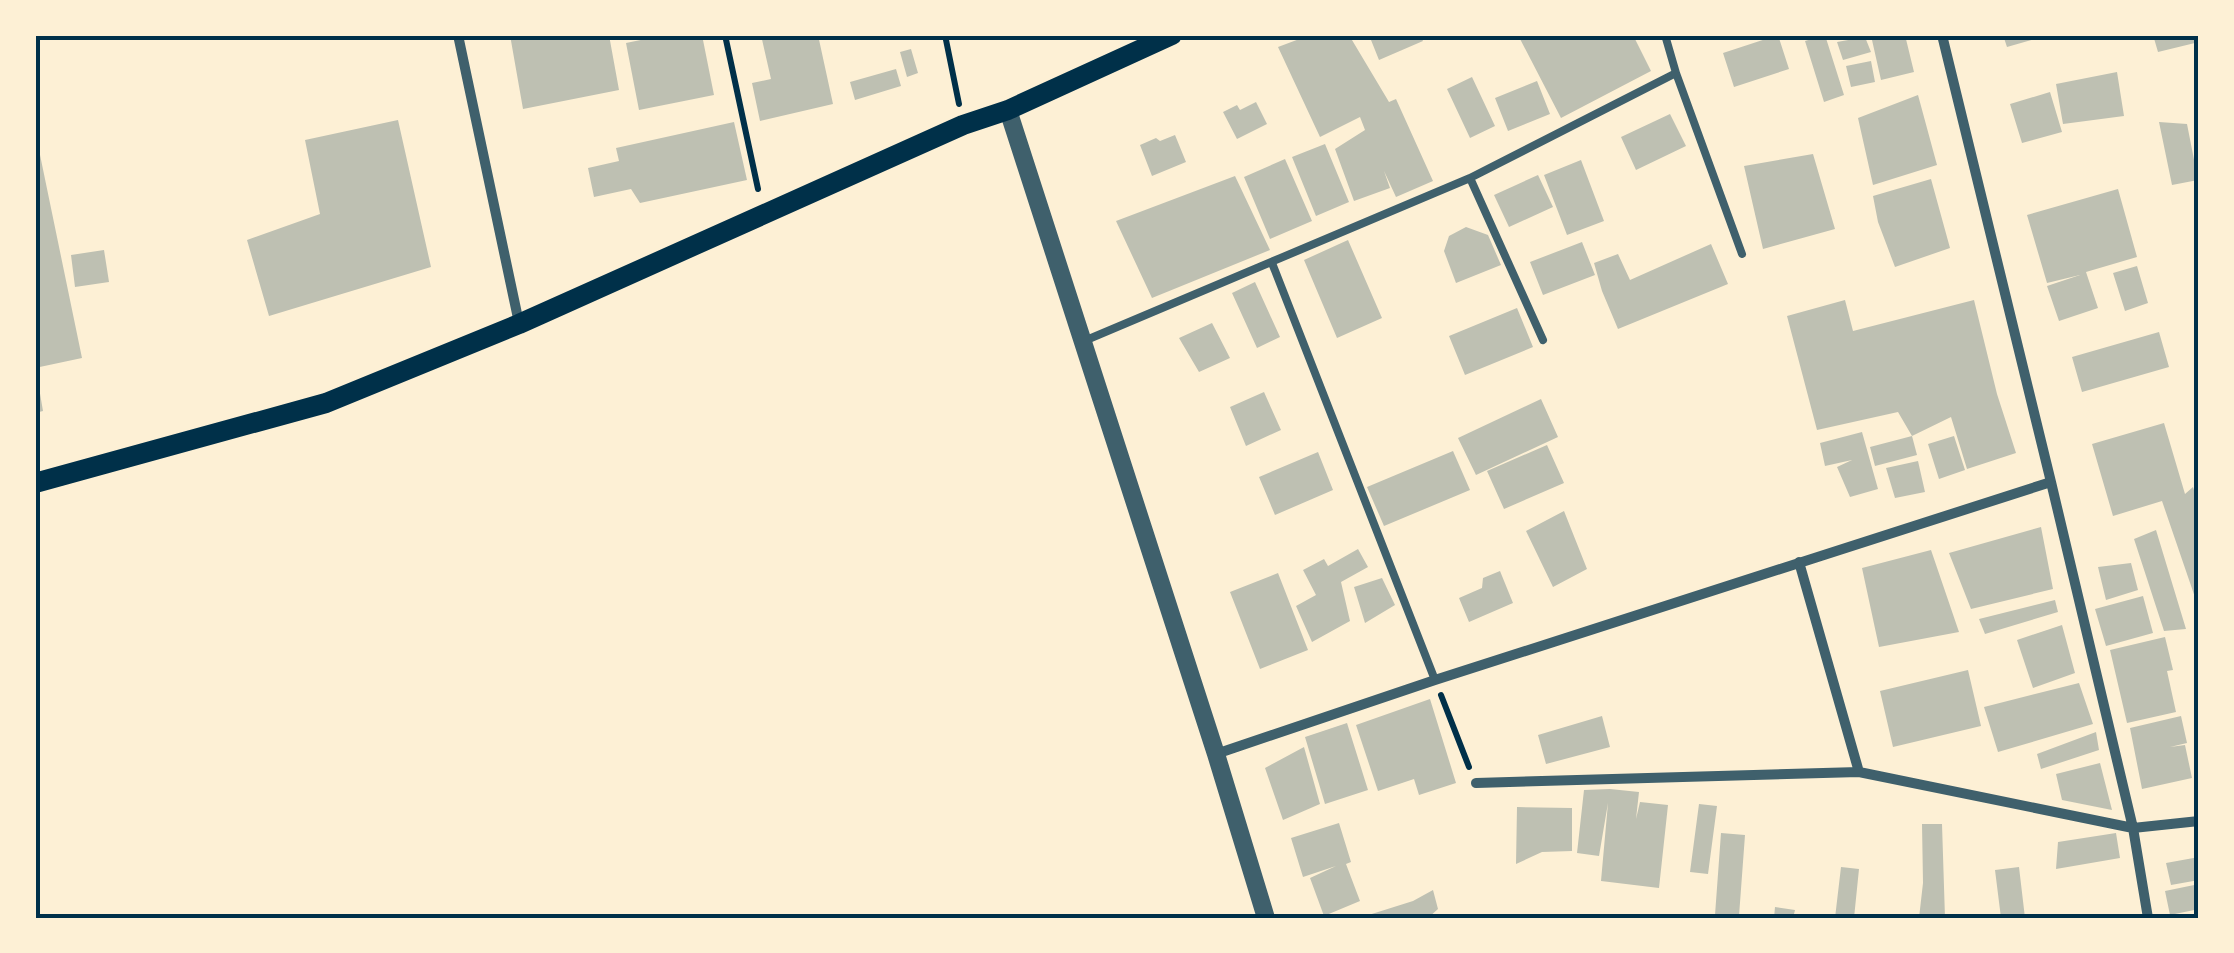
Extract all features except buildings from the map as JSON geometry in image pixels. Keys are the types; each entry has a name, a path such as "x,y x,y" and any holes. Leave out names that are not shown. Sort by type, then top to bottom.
{"main road":[{"path":"35,483 326,403 520,324 1172,35"}],"street":[{"path":"458,35 520,324"},
{"path":"1942,35 2132,828 2148,918"},
{"path":"1008,110 1266,918"},
{"path":"1216,754 2051,482"},
{"path":"1800,562 1859,772"},
{"path":"1476,784 1859,772 2132,828 2199,821"}],"lane":[{"path":"1665,35 1742,254"},
{"path":"1082,341 1470,178 1676,73"},
{"path":"1470,178 1544,340"},
{"path":"1272,262 1434,680"}],"path":[{"path":"725,35 763,215"},
{"path":"946,35 963,125"},
{"path":"1434,680 1476,784"}]}
